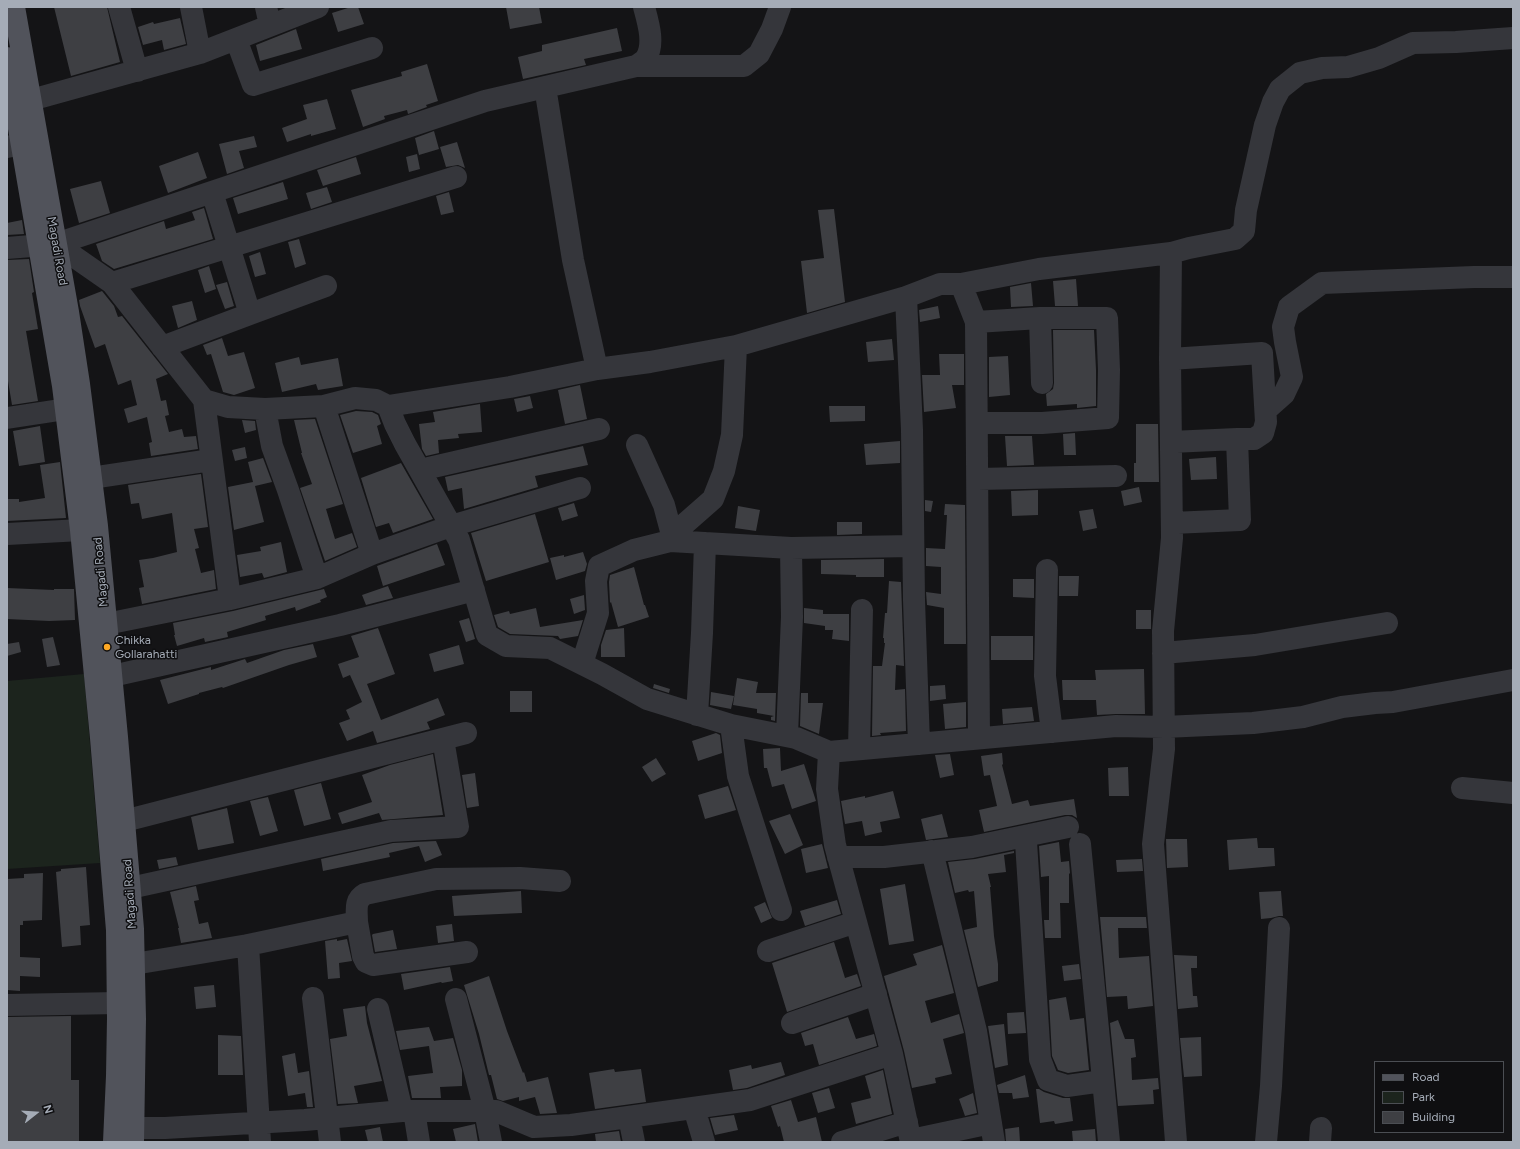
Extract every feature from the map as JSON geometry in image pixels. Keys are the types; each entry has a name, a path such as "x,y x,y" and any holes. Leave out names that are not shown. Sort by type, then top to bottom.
{"main road":[{"name":"Magadi Road","path":"14,7 19,110 15,145 48,245 81,530 110,849 117,930 118,1003 114,1142"},
{"name":"Magadi Road","path":"7,58 79,384 91,478 112,676 130,888 134,964 133,1135"}],"street":[{"path":"119,7 137,71"},
{"path":"192,7 200,53"},
{"path":"19,110 137,71 200,53 236,39 268,16 318,7"},
{"path":"636,66 646,59 650,47 649,25 644,7"},
{"path":"7,248 48,245 485,101 636,66 744,66 759,54 772,29 780,7"},
{"path":"204,400 228,407 266,409 324,406 355,398 376,400 388,406 510,387 597,369 650,362 736,346 906,296 940,284 961,284 1039,269 1171,253 1235,239 1244,231 1246,210 1265,125 1273,102 1280,89 1300,73 1322,68 1348,67 1360,64 1380,58 1413,43 1463,42 1513,38"},
{"path":"236,39 253,85 372,48"},
{"path":"545,87 573,260 597,369"},
{"path":"112,283 456,177"},
{"path":"212,192 250,314"},
{"path":"48,245 112,283 204,400 230,599"},
{"path":"1171,253 1170,359 1172,538 1163,631 1164,749 1153,844 1176,1142"},
{"path":"1266,410 1284,394 1292,377 1283,327 1289,307 1322,283 1474,277 1513,277"},
{"path":"961,284 976,322 980,738"},
{"path":"162,347 326,286"},
{"path":"906,296 912,430 914,600 919,744"},
{"path":"976,322 1040,318 1107,318 1109,370 1108,418 1042,423 977,423"},
{"path":"1040,318 1042,383"},
{"path":"582,664 598,613 596,581 599,566 634,550 671,538 713,499 724,471 732,436 736,346"},
{"path":"1170,359 1262,353 1266,410 1266,422 1263,433 1254,439 1171,442"},
{"path":"324,406 372,554"},
{"path":"388,406 394,424 459,540 487,635 506,646 550,648 647,700 731,725 787,735 828,752 1116,726 1164,727 1253,722 1303,717 1342,707 1393,702 1513,680"},
{"path":"7,418 66,409"},
{"path":"266,409 272,446 317,578"},
{"path":"420,470 599,429"},
{"path":"1172,523 1248,519 1238,439"},
{"path":"637,445 664,505 671,538"},
{"path":"91,478 212,460"},
{"path":"978,479 1116,476"},
{"path":"106,624 230,599 317,578 372,554 451,526 580,488"},
{"path":"7,534 81,530"},
{"path":"671,538 705,543 791,548 913,546"},
{"path":"697,715 702,634 705,543"},
{"path":"787,735 792,617 791,548"},
{"path":"1047,570 1045,676 1052,732"},
{"path":"112,676 340,625 474,590"},
{"path":"859,749 862,610"},
{"path":"1163,653 1255,645 1387,623"},
{"path":"731,725 738,776 781,910"},
{"path":"124,820 466,733"},
{"path":"130,888 391,831 458,827 443,739"},
{"path":"828,752 826,789 834,845 892,1054 910,1134"},
{"path":"1462,788 1513,793"},
{"path":"838,857 884,857 972,847 1028,836 1074,835 1109,1142"},
{"path":"1028,836 1026,842 1040,1059 1048,1080 1067,1086 1103,1081"},
{"path":"842,1142 910,1134 992,1132 976,1031 932,851"},
{"path":"467,952 373,965 366,962 363,956 357,922 357,900 360,896 365,894 436,879 520,878 560,880"},
{"path":"134,964 248,945 357,922"},
{"path":"768,951 856,922"},
{"path":"1266,1142 1280,928"},
{"path":"248,945 260,1132"},
{"path":"792,1023 876,994"},
{"path":"313,998 330,1142"},
{"path":"456,999 492,1142"},
{"path":"7,1005 118,1003"},
{"path":"378,1009 408,1111 419,1142"},
{"path":"133,1135 166,1128 260,1132 327,1118 408,1111 496,1111 551,1134 571,1125 750,1100 892,1054"},
{"path":"694,1108 704,1142"},
{"path":"629,1117 634,1142"}],"green space":[{"path":"84,674 100,863 7,869 7,681"}],"building":[{"path":"54,7 107,7 120,62 71,76"},
{"path":"351,7 358,7 364,24 338,32 332,13"},
{"path":"506,7 539,7 542,23 510,29"},
{"path":"180,18 186,44 164,50 162,40 143,45 138,27 153,22 154,24"},
{"path":"617,28 622,51 584,59 586,65 523,79 518,57 542,51 542,45"},
{"path":"296,29 302,49 260,61 256,45"},
{"path":"427,64 438,101 408,114 407,110 384,116 385,119 363,127 351,90 402,76 401,72"},
{"path":"327,99 336,129 311,136 311,134 287,142 282,128 307,119 303,105"},
{"path":"434,131 439,149 419,155 415,138"},
{"path":"254,136 257,147 239,151 244,168 227,174 219,144"},
{"path":"457,142 465,168 458,165 446,167 440,147"},
{"path":"198,152 207,178 168,193 159,166"},
{"path":"417,154 420,169 409,172 406,157"},
{"path":"356,157 361,174 323,186 317,170"},
{"path":"101,181 110,213 79,223 70,189"},
{"path":"283,182 288,199 238,214 233,198"},
{"path":"327,187 332,202 311,209 306,193"},
{"path":"449,192 454,212 441,215 436,196"},
{"path":"204,208 213,239 114,269 102,261 96,244 164,221 166,229 195,220 192,212"},
{"path":"834,209 845,302 807,313 801,261 824,258 818,210"},
{"path":"22,220 24,234 7,235 7,223"},
{"path":"299,239 306,264 295,268 288,242"},
{"path":"260,252 266,274 255,277 249,256"},
{"path":"29,259 34,292 32,293 38,329 26,331 38,401 12,405 7,375 7,260"},
{"path":"209,266 216,289 205,293 198,270"},
{"path":"1076,279 1078,306 1055,306 1053,281"},
{"path":"227,282 234,306 225,309 216,285"},
{"path":"1031,283 1033,306 1011,307 1010,287"},
{"path":"102,291 114,306 118,317 122,316 168,374 156,379 161,401 166,400 169,415 165,416 169,432 182,429 184,437 196,436 198,449 151,456 149,443 152,442 147,417 128,423 124,409 137,405 131,380 118,385 105,344 95,348 80,306 79,300"},
{"path":"192,301 197,320 178,328 172,306"},
{"path":"938,306 940,318 920,322 919,310"},
{"path":"1053,330 1094,330 1096,406 1077,408 1077,404 1047,406 1046,394 1053,389 1054,383"},
{"path":"222,338 228,356 244,352 255,388 234,395 223,392 211,354 207,355 203,345"},
{"path":"892,339 894,360 868,362 866,342"},
{"path":"939,354 964,354 964,385 952,385 956,408 924,412 922,375 940,375"},
{"path":"1008,356 1010,395 989,397 989,357"},
{"path":"299,357 301,365 338,358 343,386 318,390 316,384 282,392 275,363"},
{"path":"580,385 587,419 565,424 558,390"},
{"path":"530,396 533,408 517,412 514,399"},
{"path":"480,404 482,432 458,434 459,438 438,440 439,453 426,456 422,449 419,424 435,422 433,412"},
{"path":"829,406 865,406 865,421 830,422"},
{"path":"356,411 372,412 378,415 381,424 377,426 382,444 353,453 340,415"},
{"path":"315,419 343,504 326,509 335,539 352,533 357,547 325,561 300,488 312,484 301,453 294,420"},
{"path":"242,420 255,421 256,430 245,433"},
{"path":"1136,424 1158,424 1159,482 1134,482 1134,463 1136,463"},
{"path":"40,426 45,462 19,466 13,431"},
{"path":"1075,433 1076,455 1064,455 1063,434"},
{"path":"1005,436 1032,436 1034,465 1007,466"},
{"path":"900,441 900,463 866,465 864,444"},
{"path":"583,446 588,465 535,476 538,487 464,509 462,488 448,491 445,477"},
{"path":"245,447 247,458 235,461 232,450"},
{"path":"1216,457 1217,479 1191,480 1189,459"},
{"path":"263,458 272,482 255,486 264,522 234,530 228,487 253,482 248,462"},
{"path":"60,462 66,518 7,521 7,499 19,499 19,502 45,498 40,465"},
{"path":"401,463 433,519 393,533 389,523 376,527 361,478"},
{"path":"201,474 208,527 194,529 199,548 195,549 201,573 214,570 216,589 142,604 139,588 144,587 139,560 177,552 172,513 142,519 139,503 131,504 128,485"},
{"path":"1139,487 1142,502 1124,506 1121,491"},
{"path":"1038,490 1038,515 1012,516 1011,491"},
{"path":"925,500 933,501 931,512 925,511"},
{"path":"574,503 578,516 562,521 558,508"},
{"path":"945,504 965,505 966,644 944,644 944,608 927,605 926,592 941,594 941,567 926,566 926,548 945,549 947,515 944,515"},
{"path":"738,506 760,510 756,531 735,528"},
{"path":"1093,509 1097,528 1083,531 1079,511"},
{"path":"535,514 549,562 486,581 471,533"},
{"path":"837,522 862,522 862,534 837,535"},
{"path":"281,542 287,572 264,578 262,573 240,577 237,555 261,551 260,547"},
{"path":"437,544 445,565 383,586 377,566"},
{"path":"583,552 587,564 585,571 556,580 550,558 564,555 564,557"},
{"path":"884,559 884,577 856,577 856,575 821,574 821,560"},
{"path":"634,567 644,605 649,617 618,627 611,602 610,603 610,575"},
{"path":"1059,576 1079,576 1078,596 1059,596"},
{"path":"1013,579 1034,579 1034,598 1013,597"},
{"path":"889,581 901,582 904,666 896,665 895,690 905,689 906,731 880,733 881,735 872,736 873,666 882,666 885,643 883,638 885,613 887,613"},
{"path":"388,586 393,598 366,605 362,595"},
{"path":"7,588 54,590 74,589 75,620 49,621 7,619"},
{"path":"324,589 327,597 320,600 321,602 296,611 295,607 265,616 266,620 227,632 228,637 205,642 204,638 177,646 173,623 233,611"},
{"path":"584,595 585,610 574,614 570,599"},
{"path":"536,608 540,627 583,620 578,636 560,639 558,636 510,634 498,627 494,615 509,611 510,614"},
{"path":"804,608 823,610 823,614 849,614 849,641 832,639 833,630 825,630 825,626 804,623"},
{"path":"1136,610 1151,610 1151,629 1136,629"},
{"path":"469,618 475,639 466,642 459,621"},
{"path":"378,628 395,674 367,684 381,720 438,698 445,715 427,722 430,729 377,743 373,731 347,741 339,723 350,719 346,710 362,702 350,675 343,678 338,664 359,657 351,636"},
{"path":"624,628 625,657 601,657 601,645 606,630"},
{"path":"991,636 1033,636 1033,660 991,660"},
{"path":"53,637 60,665 47,667 42,639"},
{"path":"19,642 21,652 7,656 7,644"},
{"path":"313,644 317,657 223,688 199,693 168,704 160,680 211,667 211,670 245,659 247,663 284,650"},
{"path":"459,645 464,664 434,672 429,654"},
{"path":"1144,669 1145,714 1097,715 1096,700 1063,700 1062,680 1096,680 1095,670"},
{"path":"737,678 758,682 756,693 776,693 775,721 771,720 771,717 774,716 757,713 757,709 733,705"},
{"path":"654,684 670,689 669,693 653,688"},
{"path":"945,685 946,699 930,701 930,686"},
{"path":"510,691 532,691 532,712 510,712"},
{"path":"711,692 734,696 731,709 710,705"},
{"path":"801,693 808,693 808,703 823,703 819,734 800,726"},
{"path":"966,702 966,727 945,729 943,704"},
{"path":"1032,707 1034,721 1003,724 1002,709"},
{"path":"716,733 720,735 722,753 698,761 692,741"},
{"path":"780,748 781,771 804,764 816,801 792,809 784,784 772,787 767,768 764,768 763,749"},
{"path":"1002,753 1002,765 1012,804 1028,800 1030,806 1074,799 1077,818 1072,815 1065,815 984,832 979,810 997,806 990,775 984,776 981,756"},
{"path":"433,754 443,815 382,820 379,813 342,824 338,813 372,802 362,775 390,765"},
{"path":"950,754 954,775 940,778 935,755"},
{"path":"656,758 666,774 652,782 642,767"},
{"path":"1128,767 1129,796 1109,796 1108,768"},
{"path":"475,773 479,806 467,808 462,775"},
{"path":"321,783 331,819 304,826 294,790"},
{"path":"728,786 736,810 705,819 698,795"},
{"path":"893,791 900,818 880,822 882,832 865,836 862,821 845,824 841,801 865,796 865,798"},
{"path":"268,797 278,831 260,836 250,801"},
{"path":"227,808 234,843 198,850 191,817"},
{"path":"790,814 803,845 785,854 769,821"},
{"path":"942,814 948,837 926,840 921,819"},
{"path":"1257,838 1258,848 1274,848 1275,866 1229,870 1227,840"},
{"path":"1166,839 1187,839 1188,867 1167,868"},
{"path":"436,841 442,855 425,862 419,846 389,853 390,857 323,871 321,859 393,843"},
{"path":"1059,842 1061,862 1069,861 1069,903 1060,903 1061,938 1045,938 1044,920 1049,920 1049,876 1041,877 1039,846"},
{"path":"822,844 828,868 806,873 801,849"},
{"path":"1014,851 1014,853 1004,855 1006,872 988,874 991,887 994,936 998,964 998,981 978,987 964,930 977,927 974,891 969,892 968,890 955,893 948,862 975,859"},
{"path":"176,857 178,865 159,869 157,860"},
{"path":"1142,859 1143,871 1117,872 1116,860"},
{"path":"86,867 90,925 80,926 81,945 62,947 56,872 61,871 61,869"},
{"path":"43,873 42,920 23,921 23,925 20,925 20,957 40,958 40,977 20,976 20,991 7,990 7,879 24,878 24,874"},
{"path":"905,884 914,941 889,945 880,889"},
{"path":"196,886 199,900 194,901 199,924 208,922 212,938 181,943 179,928 170,892"},
{"path":"521,891 522,913 454,916 452,896"},
{"path":"1281,891 1283,916 1261,919 1259,892"},
{"path":"837,900 841,914 805,926 800,911"},
{"path":"765,902 772,918 761,923 754,907"},
{"path":"1100,917 1146,917 1147,928 1118,928 1119,958 1149,956 1153,1006 1128,1009 1127,996 1107,997"},
{"path":"452,924 454,941 438,943 436,926"},
{"path":"393,930 397,949 375,952 372,935"},
{"path":"337,939 337,941 347,939 352,961 339,963 340,978 328,979 325,941"},
{"path":"834,942 845,978 857,974 861,986 787,1012 772,963"},
{"path":"942,945 954,993 925,1001 931,1023 959,1014 964,1033 943,1039 952,1074 935,1078 936,1083 912,1088 904,1051 884,976 917,965 913,954"},
{"path":"1174,955 1197,956 1197,968 1191,968 1193,996 1197,996 1198,1007 1178,1009"},
{"path":"1079,964 1081,979 1064,981 1062,966"},
{"path":"450,967 453,981 404,990 401,974"},
{"path":"489,976 507,1031 527,1082 548,1077 557,1113 540,1114 535,1097 519,1101 519,1097 503,1101 497,1099 464,985"},
{"path":"214,985 216,1007 196,1009 194,987"},
{"path":"1066,997 1070,1020 1084,1018 1089,1070 1068,1073 1058,1070 1052,1056 1049,1000"},
{"path":"365,1006 367,1023 382,1081 354,1086 358,1103 338,1104 330,1039 347,1036 343,1009"},
{"path":"1024,1012 1026,1033 1008,1034 1007,1013"},
{"path":"71,1016 71,1080 79,1080 79,1142 7,1141 7,1017"},
{"path":"848,1017 856,1039 874,1034 877,1046 819,1065 813,1044 805,1046 801,1033"},
{"path":"1118,1020 1125,1039 1134,1039 1136,1057 1131,1058 1132,1080 1158,1078 1159,1089 1153,1090 1154,1104 1118,1106 1110,1023"},
{"path":"1004,1024 1008,1065 995,1068 988,1026"},
{"path":"429,1027 434,1041 453,1038 462,1070 462,1086 440,1087 441,1098 412,1098 408,1076 433,1073 429,1046 400,1050 396,1031"},
{"path":"218,1035 241,1036 243,1075 218,1075"},
{"path":"1201,1037 1202,1076 1184,1077 1180,1038"},
{"path":"295,1053 298,1073 309,1071 313,1107 307,1107 305,1093 288,1096 282,1056"},
{"path":"781,1062 785,1075 747,1088 733,1090 729,1070 751,1065 752,1069"},
{"path":"614,1069 615,1072 641,1069 646,1102 595,1109 589,1073"},
{"path":"883,1070 892,1114 856,1124 851,1103 871,1098 865,1076"},
{"path":"1025,1075 1029,1097 1013,1099 1012,1093 999,1093 997,1085"},
{"path":"829,1088 835,1108 818,1113 812,1093"},
{"path":"1036,1089 1063,1098 1070,1098 1073,1121 1055,1124 1054,1121 1040,1123"},
{"path":"973,1093 977,1113 965,1116 959,1099"},
{"path":"791,1100 798,1122 816,1117 822,1142 784,1142 780,1126 778,1127 771,1106"},
{"path":"734,1115 738,1130 715,1135 710,1118"},
{"path":"475,1124 478,1142 456,1142 453,1129"},
{"path":"380,1127 383,1142 368,1142 365,1130"},
{"path":"1019,1127 1020,1142 1006,1142 1005,1129"},
{"path":"1095,1129 1096,1142 1073,1142 1072,1131"},
{"path":"619,1131 621,1142 596,1142 595,1134"}],"place":[{"name":"Chikka Gollarahatti","path":"107,647"}]}
